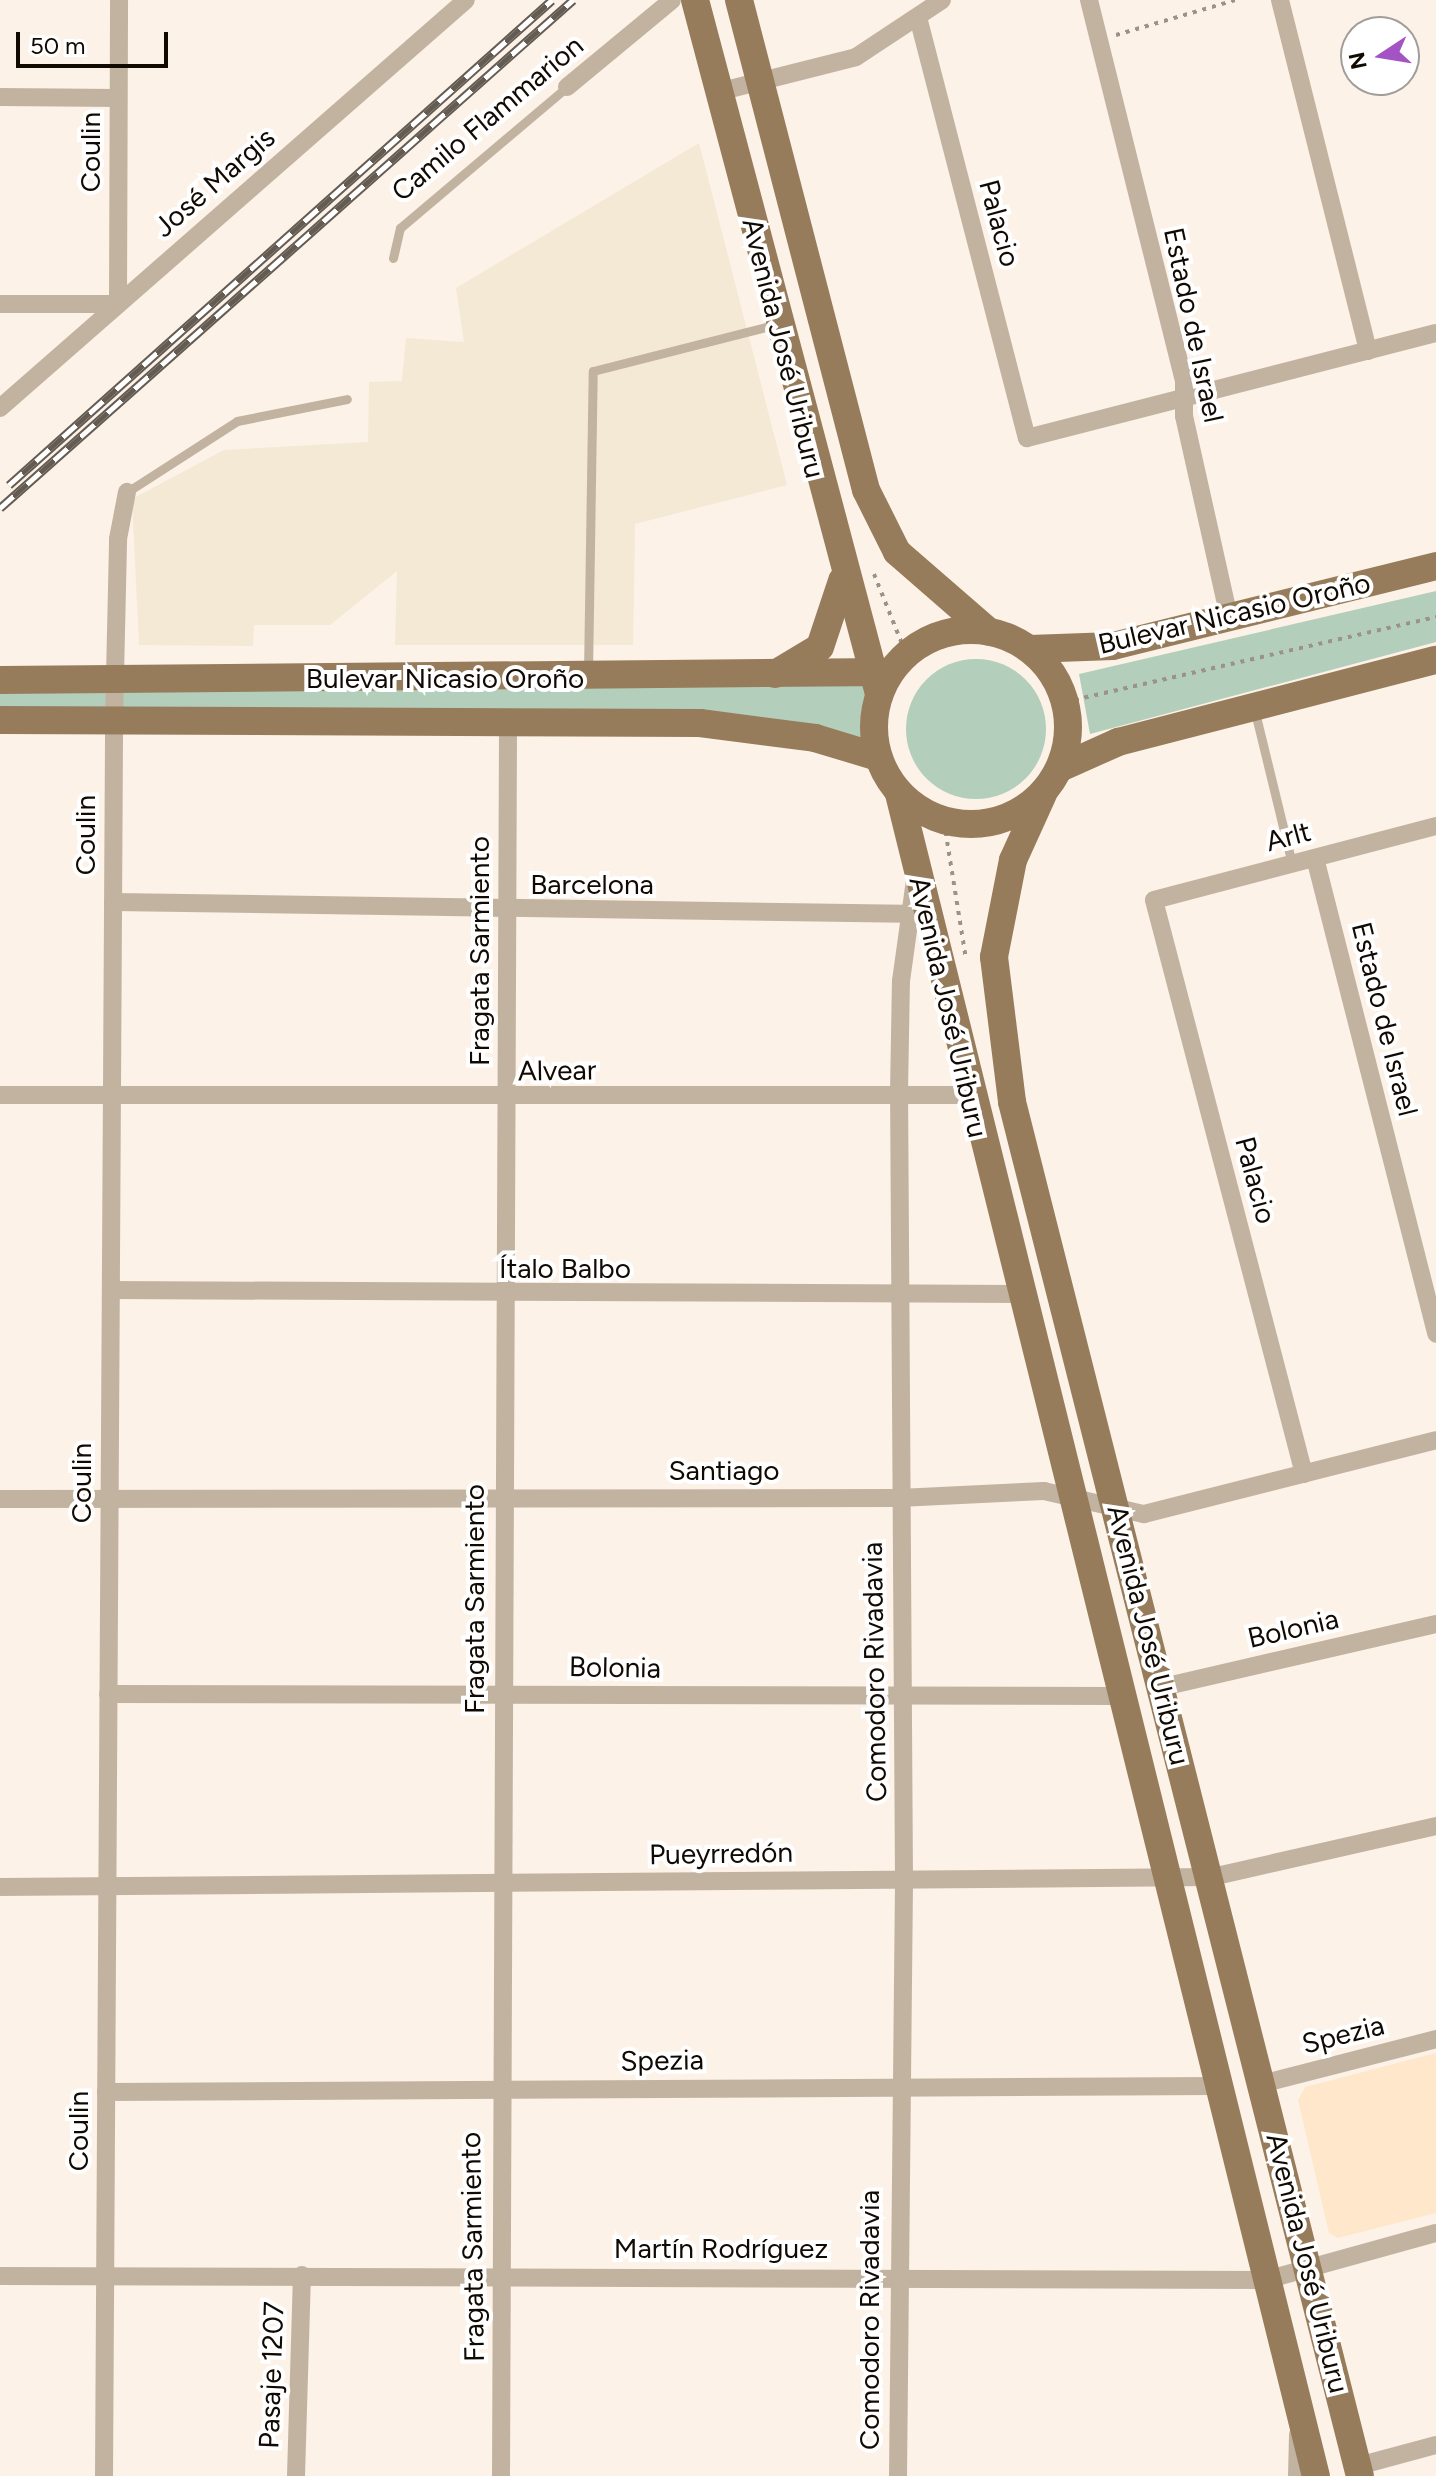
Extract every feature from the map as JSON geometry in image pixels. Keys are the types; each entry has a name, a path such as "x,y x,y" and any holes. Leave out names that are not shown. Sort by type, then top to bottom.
{"main road":[{"name":"Avenida José Uriburu","path":"695,0 842,576 880,680"},
{"name":"Avenida José Uriburu","path":"739,0 874,511 897,552 929,586 988,631"},
{"name":"Bulevar Nicasio Oroño","path":"1030,649 1113,646 1436,566"},
{"path":"771,676 820,647 840,604 842,576"},
{"path":"988,631 1030,649 1065,702 1068,735 1060,768 1043,794 1014,816 979,825 944,822 899,794 878,757 880,680 945,633 988,631"},
{"path":"1060,768 1118,742 1253,704 1436,660"},
{"name":"Bulevar Nicasio Oroño","path":"0,680 771,676 880,680"},
{"name":"Bulevar Nicasio Oroño","path":"0,720 700,723 815,738 878,757"},
{"name":"Avenida José Uriburu","path":"899,794 916,869 919,914 970,1095 1316,2476"},
{"name":"Avenida José Uriburu","path":"1043,794 1001,901 997,1004 1012,1102 1265,2083 1359,2471"}],"street":[{"name":"Coulin","path":"118,304 119,0"},
{"name":"José Margis","path":"0,408 466,0"},
{"name":"Camilo Flammarion","path":"567,87 672,0"},
{"path":"718,92 856,57 919,21 942,0"},
{"name":"Estado de Israel","path":"1089,0 1184,398 1229,617"},
{"path":"1280,0 1368,351"},
{"name":"Palacio","path":"919,21 1027,438 1184,398"},
{"path":"0,97 118,98"},
{"path":"0,304 118,304"},
{"path":"1184,398 1436,333"},
{"name":"Coulin","path":"104,2476 114,720 127,492"},
{"name":"Fragata Sarmiento","path":"501,2476 498,2090 508,722"},
{"name":"Arlt","path":"1154,900 1436,826"},
{"name":"Estado de Israel","path":"1315,858 1436,1334"},
{"name":"Palacio","path":"1154,900 1304,1474"},
{"name":"Barcelona","path":"113,902 509,912 919,914"},
{"name":"Comodoro Rivadavia","path":"898,2476 898,2086 904,1879 899,1498 899,1093 919,914"},
{"name":"Alvear","path":"0,1095 112,1093 506,1098 899,1093 970,1095"},
{"name":"Ítalo Balbo","path":"111,1290 502,1296 1019,1294"},
{"name":"Santiago","path":"0,1499 109,1502 899,1498 1044,1491 1144,1514 1436,1440"},
{"name":"Bolonia","path":"1163,1687 1436,1624"},
{"name":"Bolonia","path":"108,1694 502,1693 904,1700 1120,1696"},
{"name":"Pueyrredón","path":"0,1887 1164,1874 1212,1877 1436,1826"},
{"name":"Spezia","path":"1265,2083 1436,2039"},
{"name":"Spezia","path":"106,2092 1217,2086"},
{"name":"Martín Rodríguez","path":"0,2276 501,2274 1266,2280 1436,2233"},
{"name":"Pasaje 1207","path":"296,2476 302,2275"},
{"path":"1297,2476 1299,2411"},
{"path":"1359,2471 1436,2445"}],"lane":[{"name":"Camilo Flammarion","path":"393,258 400,228 567,87"},
{"path":"588,678 593,371 778,324"},
{"path":"127,492 237,421 347,399"},
{"path":"1253,704 1292,864"}],"path":[{"path":"1099,40 1236,0"},
{"path":"1065,702 1436,617"}],"shaded area":[{"path":"699,143 787,485 635,524 633,645 395,645 397,571 330,625 254,625 253,646 139,645 132,499 224,450 368,442 369,382 402,381 406,338 464,342 456,288"},
{"path":"1436,2053 1436,2213 1338,2238 1329,2233 1298,2100 1305,2087"}],"green space":[{"path":"1436,591 1436,642 1090,734 1079,674"},
{"path":"976,659 1003,665 1025,680 1040,702 1046,729 1040,756 1025,778 1003,793 976,799 949,793 927,778 912,756 906,729 912,702 927,680 949,665"},
{"path":"872,673 879,694 878,757 815,738 0,720 0,680"}],"railway":[{"path":"9,485 552,0"},
{"path":"0,508 573,0"}]}
